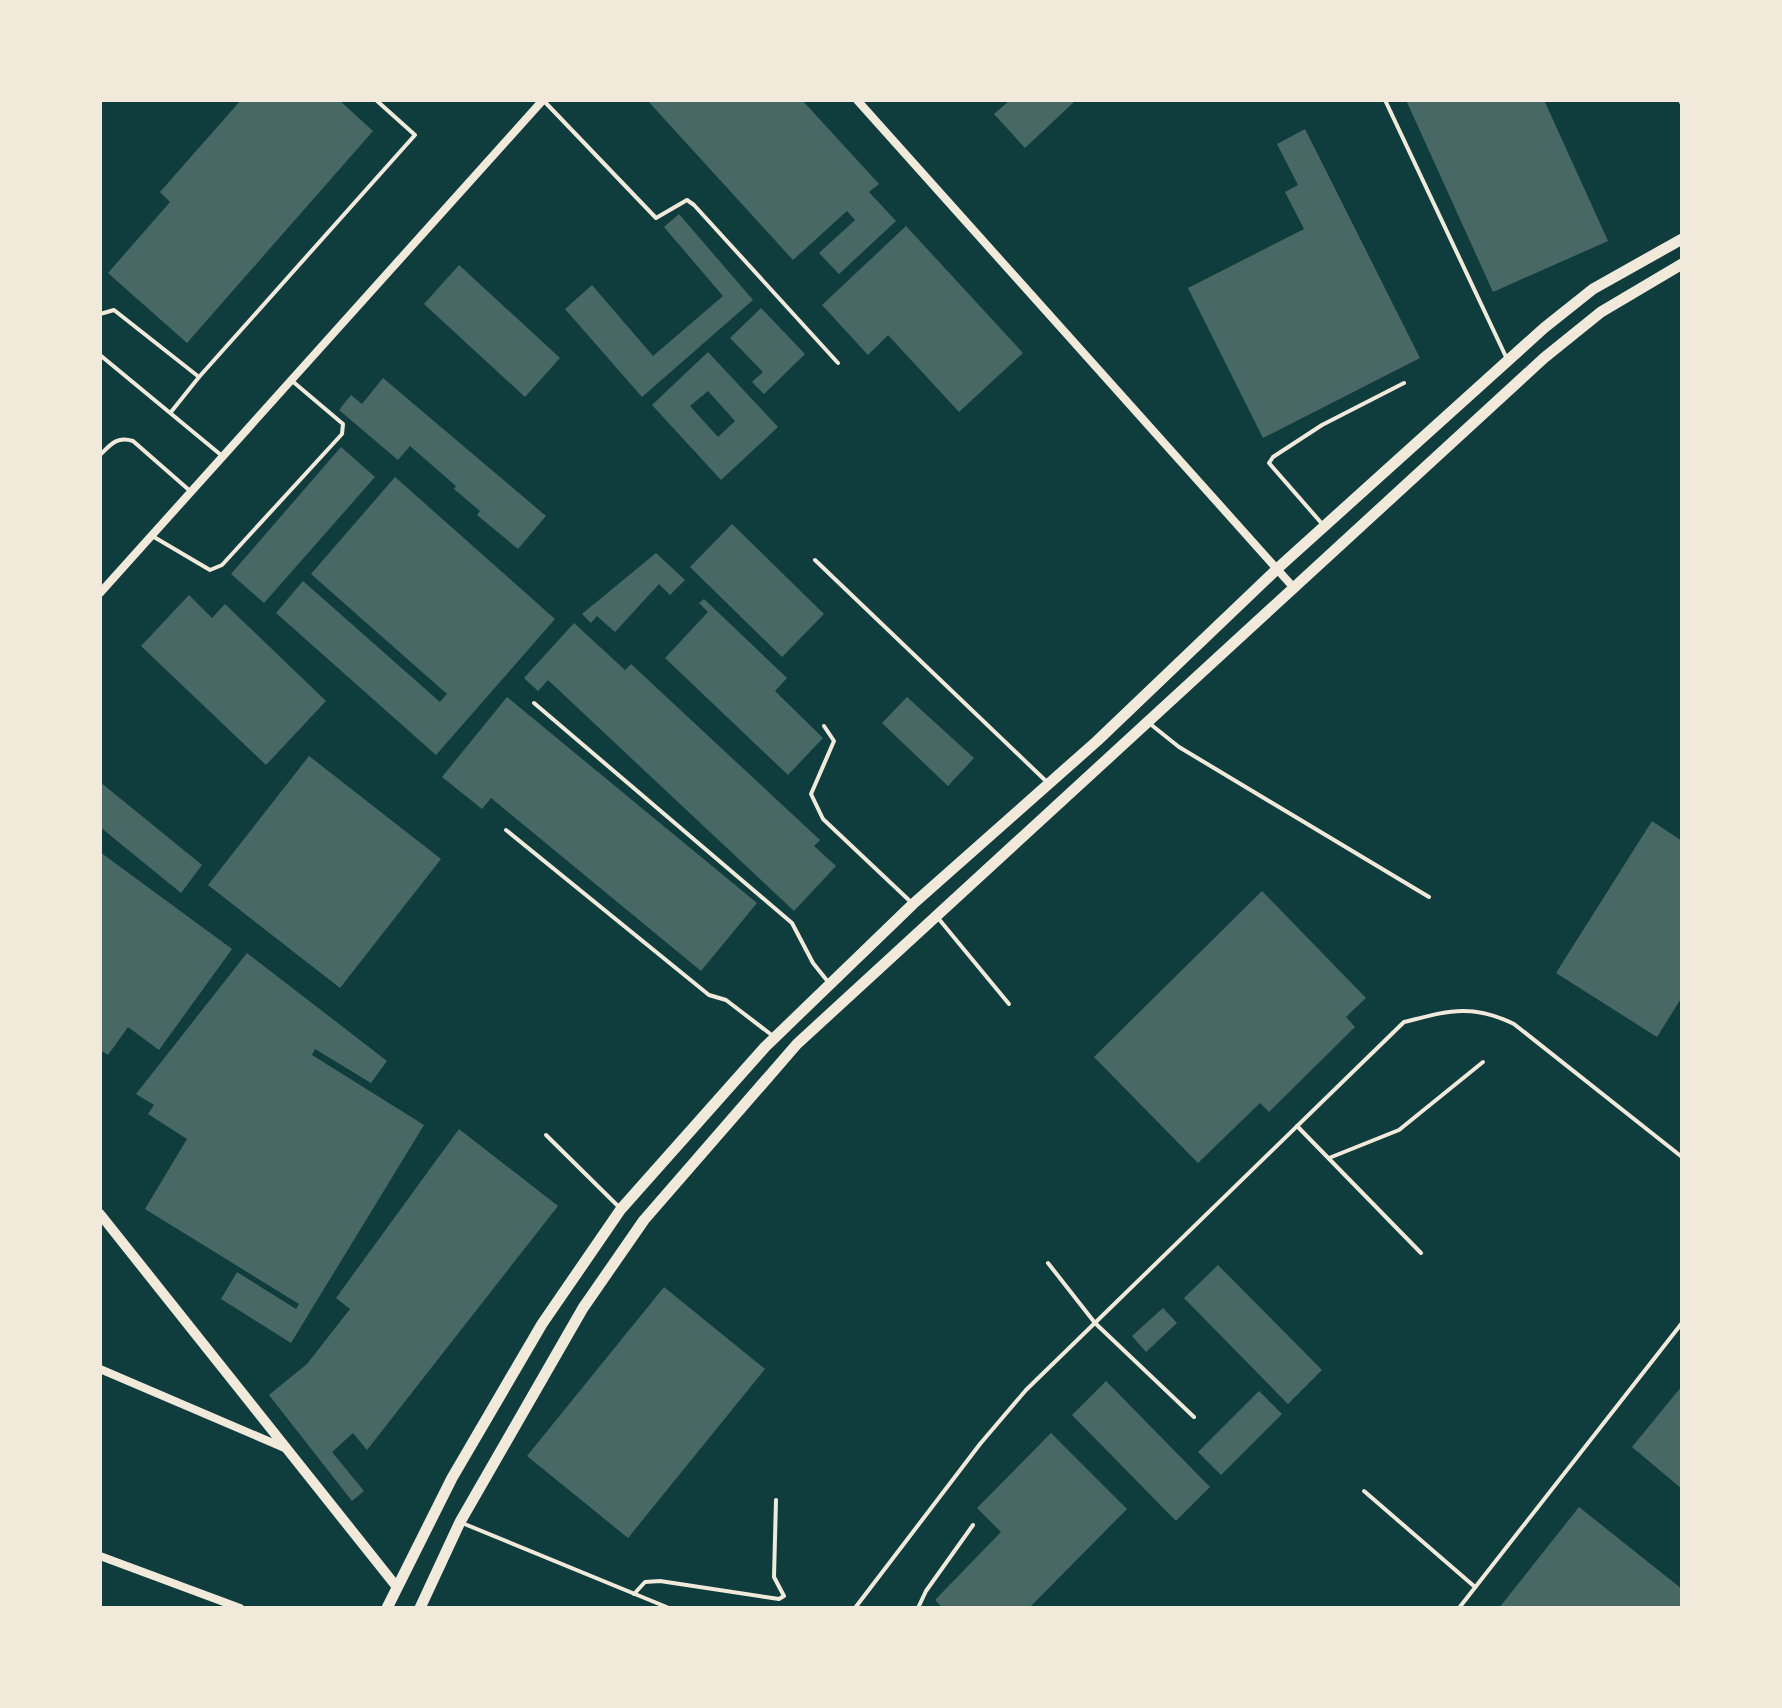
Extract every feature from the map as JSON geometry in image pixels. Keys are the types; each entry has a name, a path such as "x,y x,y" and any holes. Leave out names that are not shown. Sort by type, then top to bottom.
{"main road":[{"path":"387,1608 452,1478 542,1324 621,1209 775,1037 913,904 1049,783 1278,568 1508,362 1593,289 1682,239"},
{"path":"420,1608 460,1522 583,1308 644,1220 797,1044 1544,358 1601,312 1682,264"}],"street":[{"path":"100,593 543,100"},
{"path":"857,100 1294,588"},
{"path":"100,1214 292,1451 396,1586"},
{"path":"100,1369 292,1451"},
{"path":"100,1556 240,1608"}],"lane":[{"path":"171,412 415,135 376,100"},
{"path":"543,100 656,218 687,200 694,205 838,363"},
{"path":"1385,100 1508,362"},
{"path":"100,314 114,310 199,377"},
{"path":"100,355 223,457"},
{"path":"152,535 210,570 222,565 309,471 345,429 291,380"},
{"path":"1326,528 1269,463 1273,457 1322,425 1404,383"},
{"path":"100,455 113,441 123,438 133,441 191,492"},
{"path":"815,560 1049,783"},
{"path":"534,703 792,923 813,963 829,983"},
{"path":"1149,723 1179,747 1429,897"},
{"path":"824,726 834,741 811,794 823,819 913,904"},
{"path":"506,830 709,995 726,1000 775,1037"},
{"path":"937,917 1009,1004"},
{"path":"855,1608 980,1444 1026,1390 1404,1022 1460,1008 1491,1012 1514,1024 1682,1157"},
{"path":"1329,1158 1399,1130 1483,1062"},
{"path":"1297,1126 1421,1253"},
{"path":"546,1135 621,1209"},
{"path":"1048,1263 1095,1323 1194,1417"},
{"path":"1459,1608 1682,1323"},
{"path":"1364,1491 1475,1587"},
{"path":"634,1594 645,1582 660,1581 779,1599 784,1596 774,1577 776,1500"},
{"path":"460,1522 669,1608"},
{"path":"918,1608 926,1591 973,1525"}],"building":[{"path":"241,100 339,100 373,131 187,343 108,273 170,202 160,192"},
{"path":"647,100 802,100 879,184 869,192 896,221 839,274 819,253 855,220 847,211 793,260"},
{"path":"1010,100 1076,100 1025,148 994,114"},
{"path":"1406,100 1544,100 1608,241 1493,292"},
{"path":"1305,129 1420,358 1263,438 1188,288 1304,229 1285,192 1298,185 1277,144"},
{"path":"679,214 753,300 642,397 565,309 592,285 653,356 723,296 664,227"},
{"path":"906,226 1023,353 959,412 888,335 868,355 822,305"},
{"path":"459,265 560,358 525,397 424,304"},
{"path":"761,308 805,354 764,394 752,382 763,372 730,338"},
{"path":"708,352 778,427 721,480 652,405","holes":["708,391 735,421 718,437 690,406"]},
{"path":"383,378 546,516 518,549 477,515 480,511 454,489 456,486 410,446 398,460 339,410 351,395 362,404"},
{"path":"341,447 375,477 264,603 231,574"},
{"path":"395,477 555,619 436,755 276,613 303,581 440,702 447,694 311,574"},
{"path":"732,524 824,614 782,657 690,567"},
{"path":"656,553 685,580 670,595 659,584 615,632 597,616 591,623 582,614"},
{"path":"189,595 212,618 225,604 326,701 266,765 141,646"},
{"path":"704,599 787,678 775,691 823,738 788,775 665,658 708,612 699,603"},
{"path":"574,623 625,670 631,664 820,840 814,846 836,866 794,911 548,680 538,691 524,678"},
{"path":"507,697 757,903 701,971 491,798 482,809 442,777"},
{"path":"907,697 974,758 948,786 882,723"},
{"path":"309,756 441,859 340,988 208,885"},
{"path":"100,782 202,865 181,893 100,827"},
{"path":"1652,821 1682,841 1682,997 1657,1037 1556,973"},
{"path":"100,852 232,949 159,1050 128,1027 108,1055 100,1050"},
{"path":"1262,891 1366,998 1346,1017 1355,1027 1269,1112 1260,1103 1198,1163 1094,1057"},
{"path":"247,953 387,1061 371,1083 315,1049 312,1055 424,1125 291,1343 221,1299 237,1272 296,1309 299,1304 145,1209 187,1139 148,1114 154,1105 136,1094"},
{"path":"459,1129 558,1206 367,1450 353,1433 332,1452 364,1491 352,1501 269,1395 307,1364 350,1309 336,1298"},
{"path":"1218,1265 1322,1370 1288,1404 1184,1298"},
{"path":"664,1287 765,1369 628,1538 527,1456"},
{"path":"1163,1308 1177,1323 1146,1352 1132,1336"},
{"path":"1106,1381 1210,1487 1176,1521 1072,1415"},
{"path":"1682,1386 1682,1489 1632,1447"},
{"path":"1259,1391 1282,1414 1221,1475 1198,1452"},
{"path":"1051,1433 1127,1509 1029,1608 943,1608 935,1600 1001,1532 977,1508"},
{"path":"1579,1507 1682,1589 1682,1608 1499,1608"}]}
